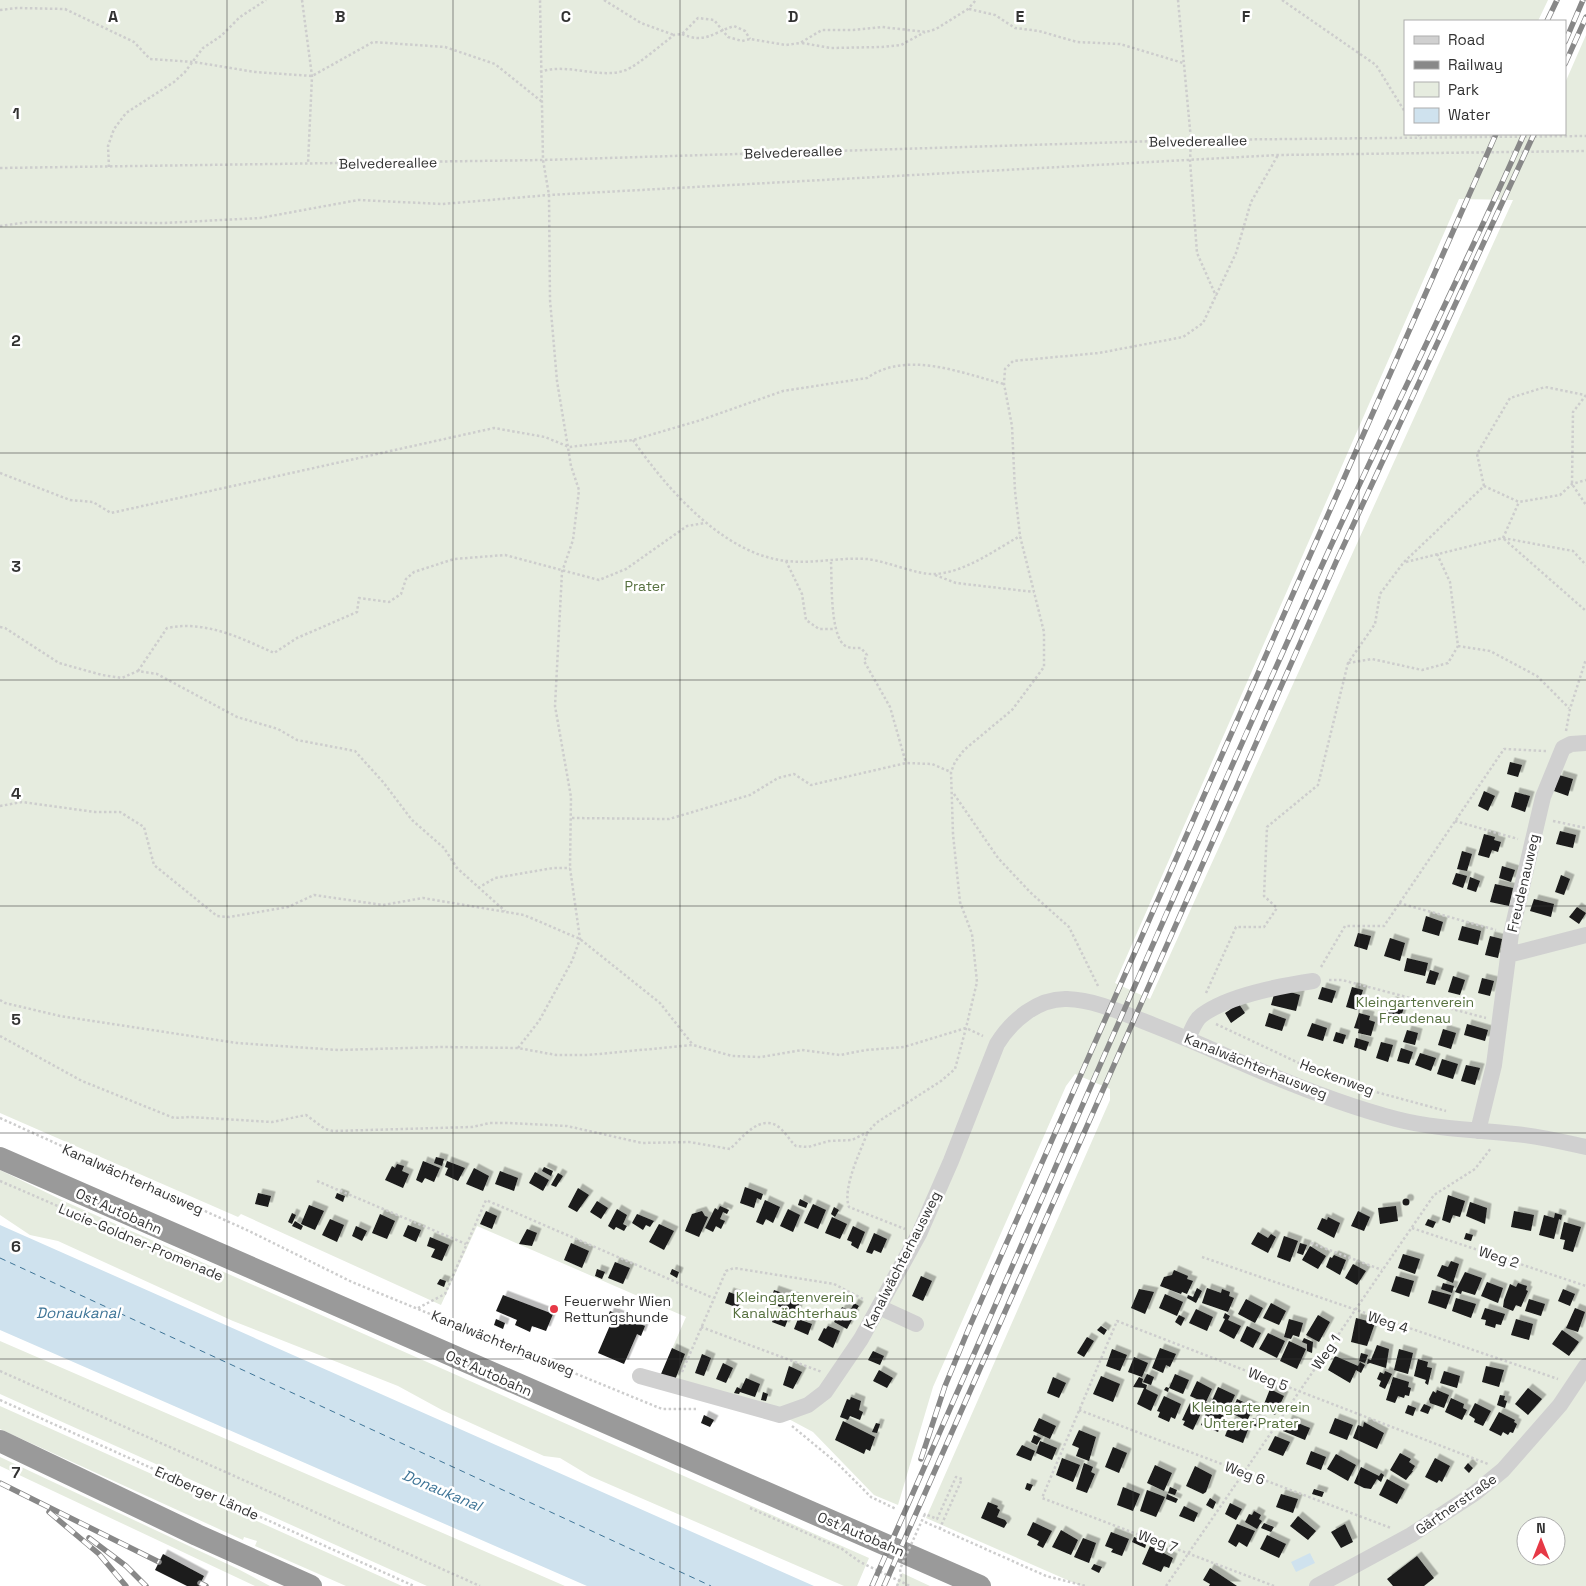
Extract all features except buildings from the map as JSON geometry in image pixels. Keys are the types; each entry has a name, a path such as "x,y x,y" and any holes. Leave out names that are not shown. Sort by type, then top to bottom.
{"highway":[{"name":"Ost Autobahn","path":"0,1158 980,1586"},
{"path":"0,1440 197,1535 310,1586"},
{"path":"197,1535 237,1562 283,1586"}],"street":[{"path":"1563,748 1570,744 1586,744"},
{"name":"Freudenauweg","path":"1478,1131 1494,1065 1511,934 1531,843 1549,779 1563,748"},
{"path":"1508,955 1586,935"},
{"path":"1188,1038 1204,1014 1267,988 1312,981"},
{"name":"Kanalwächterhausweg","path":"780,1416 808,1405 825,1392 837,1378 919,1234 951,1161 997,1044 1005,1032 1035,1006 1067,999 1101,1004 1188,1038 1298,1085 1396,1119 1502,1133 1586,1147"},
{"path":"879,1307 916,1324"},
{"name":"Gärtnerstraße","path":"1317,1586 1411,1535 1475,1493 1503,1470 1575,1384 1586,1366"},
{"path":"640,1376 780,1416"}],"path":[{"path":"109,167 108,146 114,129 126,113 174,82 194,62 203,48 221,36 240,16 266,0"},
{"path":"302,0 312,76 308,164"},
{"path":"518,1048 539,1020 572,961 580,939 570,868 571,797 555,706 562,572 573,540 579,490 571,466 557,381 550,300 550,195 543,160 540,0"},
{"path":"604,0 641,23 674,35 682,34 694,39 706,38 734,26 745,30 750,40"},
{"path":"682,34 698,18 714,20 728,37 742,41 750,40 782,45 800,43 831,48 901,45 936,28 968,9 976,0"},
{"path":"1178,0 1191,140 1190,161 1197,253 1216,296"},
{"path":"1282,0 1376,65 1404,110"},
{"path":"0,10 17,8 64,9 134,42 150,58 194,62 255,72 312,76 373,42 445,47 494,64 541,101"},
{"path":"968,9 995,15 1015,28 1039,31 1077,42 1120,44 1183,63"},
{"path":"800,43 822,30 853,30 882,27 926,32"},
{"path":"540,72 547,69 572,69 593,72 626,70 674,35"},
{"path":"1419,135 1421,139"},
{"name":"Belvedereallee","path":"0,168 543,160 1191,140 1586,136"},
{"path":"0,226 29,222 164,223 260,218 358,200 442,204 550,195 1278,155 1586,151"},
{"path":"919,1234 849,1207 846,1199 856,1163 868,1132 876,1122 941,1081 955,1069 977,982 972,934 960,902 951,772 964,750 1012,710 1044,666 1044,632 1020,536 1015,491 1012,426 1004,384 1005,369 1013,361 1099,354 1183,337 1203,323 1236,253 1251,202 1278,155"},
{"path":"0,473 70,500 93,502 111,513 494,428 545,437 569,447 633,440 701,420 783,391 867,378 878,371 915,363 1004,384"},
{"path":"1484,486 1477,454 1510,398 1545,387 1586,395 1573,412 1572,484 1586,505"},
{"path":"633,440 653,468 705,523 740,547 786,561 868,559 933,574 956,582 1034,592"},
{"path":"1484,486 1519,502 1560,495 1572,484 1586,480"},
{"path":"1204,1014 1202,1001 1236,927 1264,927 1278,908 1264,896 1267,827 1318,785 1348,663 1375,624 1380,594 1404,562 1484,486"},
{"path":"1503,538 1519,502"},
{"path":"0,627 6,628 59,663 102,675 122,678 138,671 167,628 177,626 202,627 232,634 274,653 297,638 356,612 359,598 389,602 401,594 406,579 414,572 454,559 505,555 562,572 598,580 626,569 687,526 705,523"},
{"path":"933,574 958,568 1020,536"},
{"path":"1404,562 1503,538 1573,551 1586,565"},
{"path":"1503,538 1586,612"},
{"path":"1348,663 1372,659 1422,670 1448,663 1458,646 1450,582 1437,554"},
{"path":"786,561 802,594 806,620 819,629 835,629"},
{"path":"831,561 835,629 841,643 848,647 861,648 867,655 864,661 890,708 906,763"},
{"path":"1458,646 1490,651 1537,676 1570,709"},
{"path":"1312,981 1345,926 1384,926 1504,749 1548,751 1563,748 1570,709 1586,659"},
{"path":"138,671 157,674 237,717 278,729 297,740 355,751 383,782 412,820 444,848 457,868 506,912"},
{"path":"572,818 669,820 750,794 778,778 794,774 811,785 906,763 932,764 951,772"},
{"path":"954,794 998,858 1069,927 1099,985 1101,1004"},
{"path":"0,806 22,802 95,812 120,812 144,827 154,865 217,916 229,917 288,907 314,895 383,906 423,898 524,915 580,939 660,1003 693,1045"},
{"path":"1538,818 1586,828"},
{"path":"1455,821 1531,843"},
{"path":"478,888 495,878 553,868 570,868"},
{"path":"1399,903 1511,934"},
{"path":"1312,981 1342,980 1500,1022"},
{"path":"0,1000 5,1003 60,1016 237,1043 338,1050 441,1047 518,1048 556,1055 588,1055 693,1045 732,1056 760,1057 802,1050 840,1055 866,1050 904,1047 966,1028 997,1044"},
{"name":"Heckenweg","path":"1204,1014 1318,1072 1408,1102 1453,1112"},
{"path":"0,1036 82,1081 174,1118 190,1117 272,1122 306,1115 324,1129 333,1131 472,1127 490,1123 566,1126 642,1143 689,1142 730,1149 742,1134 756,1126 768,1124 780,1128 796,1146 808,1147 829,1141 852,1140 868,1132"},
{"name":"Kanalwächterhausweg","path":"0,1118 249,1231 352,1282 662,1409 701,1409"},
{"name":"Weg 1","path":"1166,1586 1434,1195 1475,1169 1502,1133"},
{"name":"Lucie-Goldner-Promenade","path":"0,1181 183,1260"},
{"path":"316,1181 466,1244"},
{"path":"326,1183 466,1244"},
{"path":"418,1308 445,1294 486,1200 713,1298"},
{"name":"Weg 2","path":"1411,1228 1586,1286"},
{"path":"1311,1244 1382,1270"},
{"name":"Weg 4","path":"1202,1258 1575,1384"},
{"path":"679,1388 683,1370 726,1271 734,1268 834,1284 879,1307"},
{"name":"Weg 5","path":"1079,1410 1117,1321 1503,1470"},
{"path":"702,1327 814,1369"},
{"path":"0,1371 480,1586"},
{"name":"Erdberger Lände","path":"0,1400 414,1586"},
{"name":"Weg 6","path":"1079,1410 1411,1535"},
{"name":"Weg 7","path":"1079,1410 1042,1498 1189,1552 1274,1586"},
{"path":"780,1416 838,1464 871,1497 896,1509"},
{"path":"897,1586 901,1576 900,1570 925,1514 937,1518 956,1476 962,1479 940,1528"},
{"path":"925,1522 1046,1576 1086,1586"}],"green space":[{"name":"Prater","path":"0,0 1548,0 1538,20 1404,20 1404,135 1566,135 1566,81 1586,35 1586,1586 1081,1586 926,1518 1110,1100 1110,1089 1075,1074 1066,1086 933,1387 898,1505 874,1495 813,1432 770,1409 661,1374 686,1317 477,1226 441,1305 241,1214 238,1217 0,1113","holes":["1459,199 1513,200 1150,999 1115,983"]},
{"path":"0,1170 66,1202 869,1558 857,1586 844,1586 590,1476 560,1458 544,1456 442,1410 398,1386 233,1321 58,1241 30,1235 0,1215"},
{"path":"0,1341 565,1586 427,1586 0,1394"},
{"path":"0,1406 402,1586 346,1586 255,1546 257,1541 244,1537 243,1540 0,1429"},
{"path":"0,1457 238,1569 270,1586 255,1586 0,1466"},
{"path":"902,1573 930,1586 896,1586"}],"water":[{"name":"Donaukanal","path":"0,1225 814,1586 587,1586 0,1330"},
{"path":"1310,1553 1315,1563 1296,1572 1291,1562"}],"ferry route":[{"path":"0,1258 711,1586"}],"railway":[{"path":"1547,20 1557,0"},
{"path":"1566,40 1583,0"},
{"path":"1566,62 1586,17"},
{"path":"921,1459 945,1386 969,1328 1496,135"},
{"path":"872,1586 1266,689 1524,135"},
{"path":"884,1586 1336,562 1534,135"},
{"path":"0,1483 159,1562"},
{"path":"49,1512 99,1554 126,1586"},
{"path":"89,1538 126,1566 146,1586"},
{"path":"200,1583 206,1586"}],"place":[{"name":"Feuerwehr Wien Rettungshunde","path":"554,1309"}],"park label":[{"name":"Kleingartenverein Freudenau","path":"1415,1010"},
{"name":"Kleingartenverein Kanalwächterhaus","path":"795,1305"},
{"name":"Kleingartenverein Unterer Prater","path":"1251,1415"}]}
